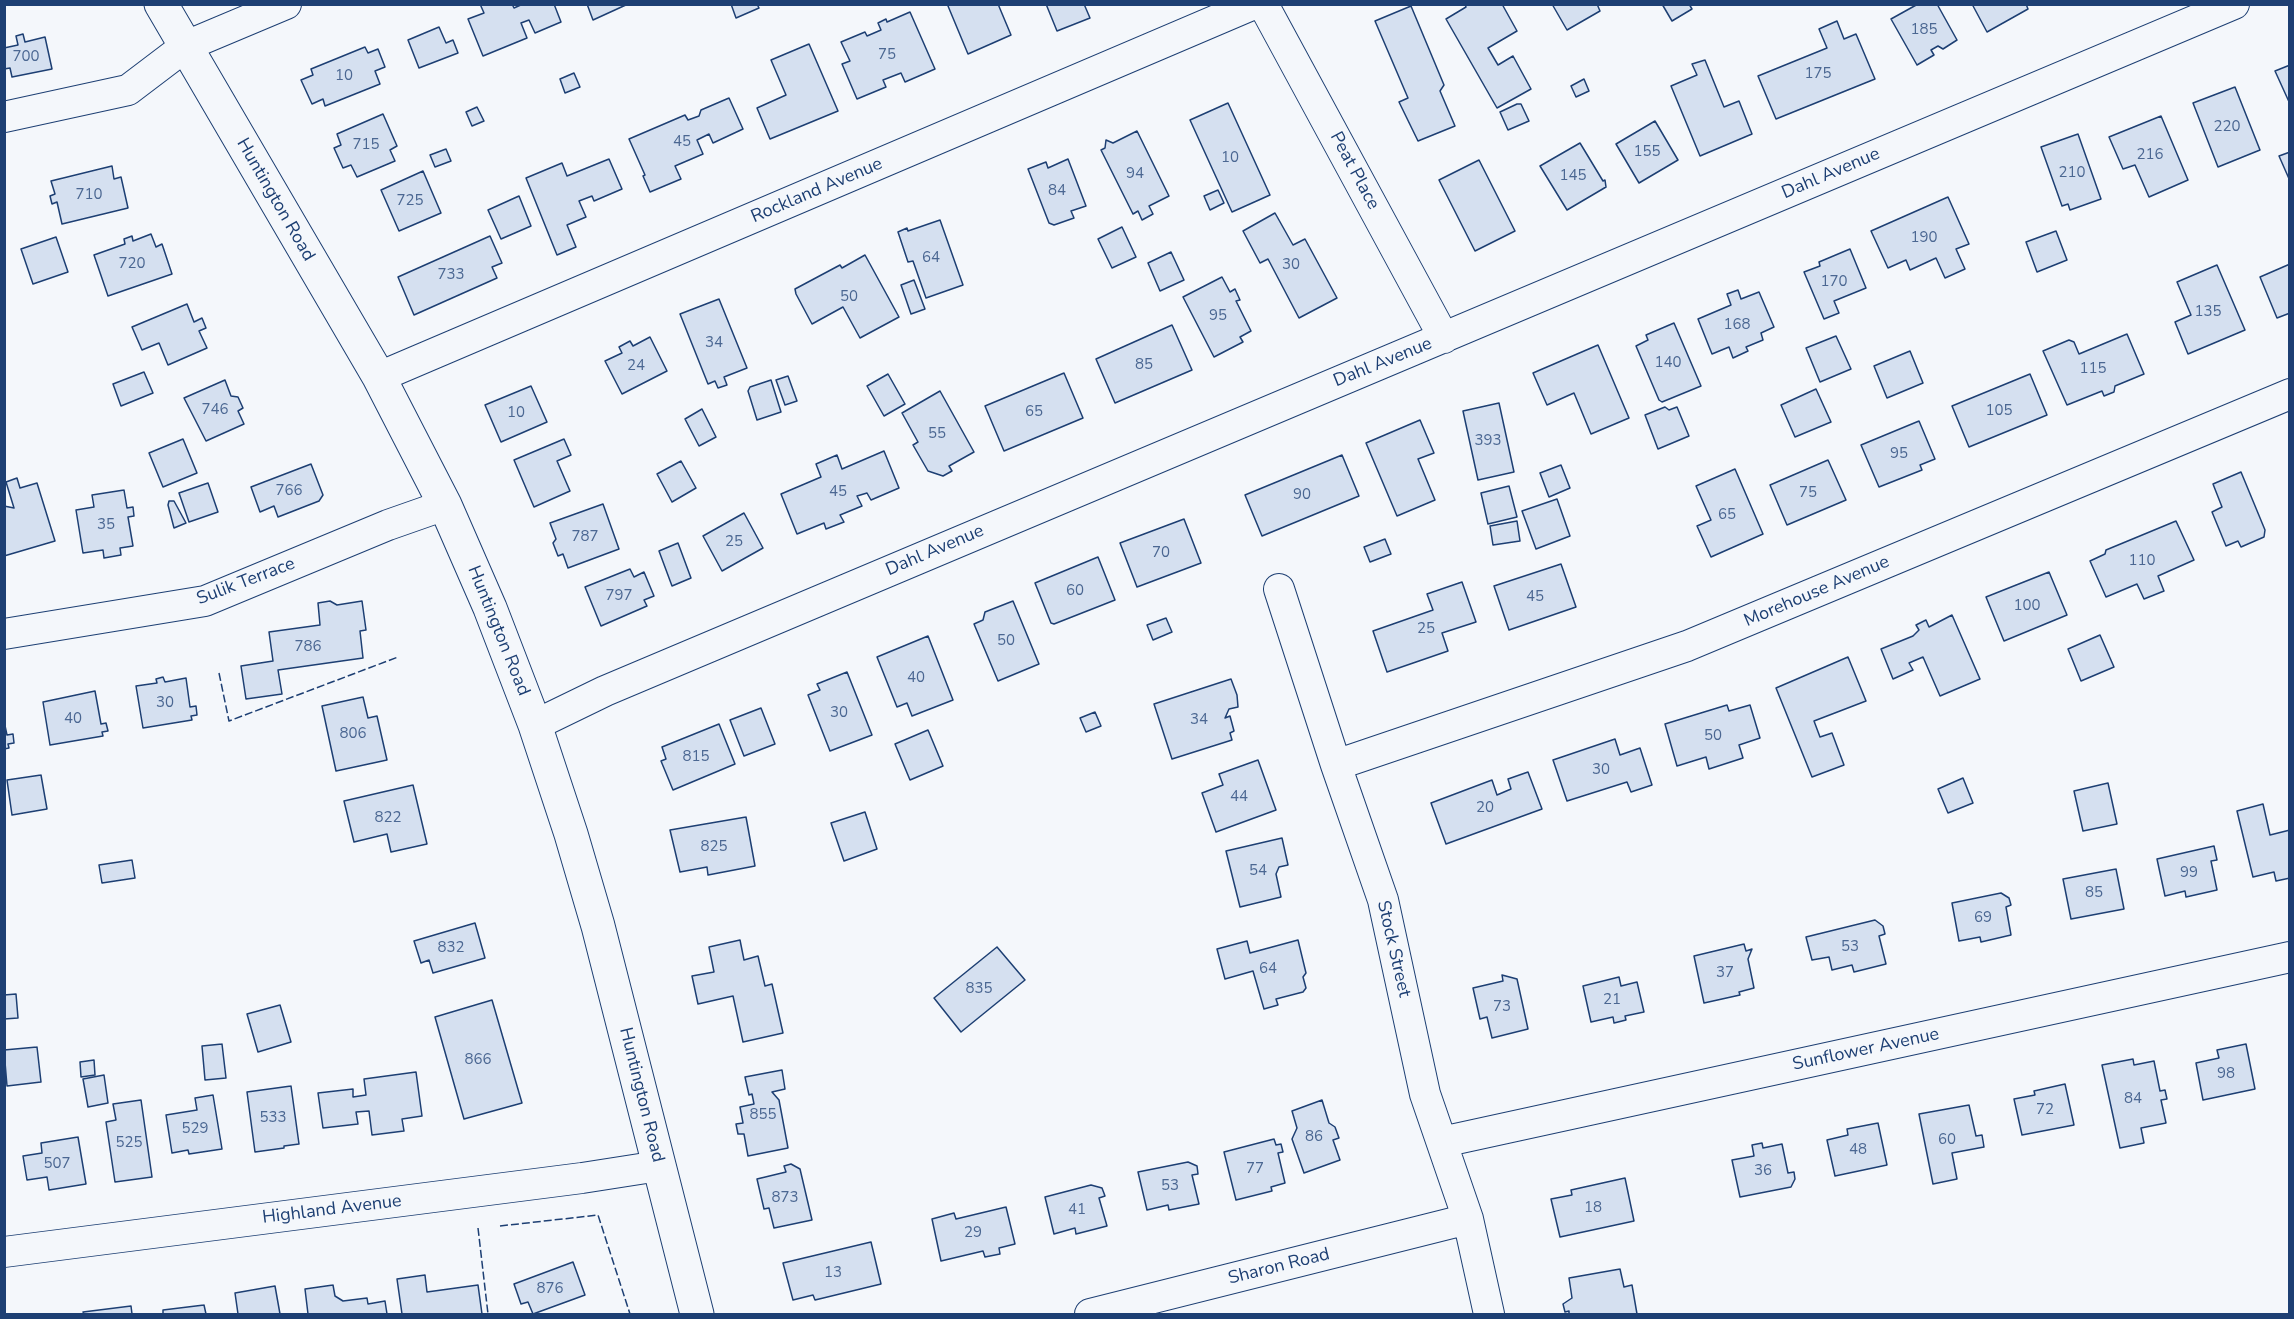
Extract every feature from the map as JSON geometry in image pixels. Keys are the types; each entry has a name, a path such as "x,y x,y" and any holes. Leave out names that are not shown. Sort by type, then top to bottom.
{"main road":[{"name":"Huntington Road","path":"160,4 379,377 445,505 490,608 535,725 577,854 697,1314"}],"street":[{"path":"4,117 128,90 186,46 286,4"},
{"name":"Rockland Avenue","path":"379,377 1254,4"},
{"name":"Peat Place","path":"1263,4 1444,338"},
{"name":"Dahl Avenue","path":"535,725 605,691 2234,4"},
{"name":"Morehouse Avenue","path":"1336,765 1687,646 2289,394"},
{"name":"Sulik Terrace","path":"4,634 205,601 388,525 445,505"},
{"name":"Stock Street","path":"1279,589 1383,900 1425,1094 1468,1220 1489,1314"},
{"name":"Sunflower Avenue","path":"1443,1142 2289,957"},
{"name":"Highland Avenue","path":"4,1252 582,1178 659,1166"},
{"name":"Sharon Road","path":"1090,1314 1468,1220"}],"building":[{"path":"480,4 512,4 514,8 523,4 554,4 561,22 535,33 529,20 521,23 527,38 483,56 468,19 484,13"},
{"path":"587,4 628,4 593,20"},
{"path":"731,4 757,4 759,8 736,18"},
{"path":"951,4 998,4 1011,35 968,54 948,6"},
{"path":"1046,4 1084,4 1090,18 1057,31"},
{"path":"1465,4 1502,4 1517,31 1488,48 1498,65 1513,56 1531,89 1497,108 1446,19 1466,7"},
{"path":"1552,4 1597,4 1600,11 1567,30"},
{"path":"1662,4 1689,4 1692,9 1672,21"},
{"path":"1918,4 1937,4 1957,40 1943,49 1938,46 1931,50 1934,55 1917,65 1891,19"},
{"path":"1972,4 2026,4 2028,9 1987,32"},
{"path":"1411,6 1444,85 1440,91 1455,126 1418,141 1399,102 1408,98 1375,21"},
{"path":"910,12 935,69 905,82 901,73 883,80 886,87 857,99 842,64 850,61 841,42 865,32 867,36 881,30 878,23 886,19 887,22"},
{"path":"1837,21 1844,39 1856,34 1875,79 1776,119 1758,76 1827,48 1819,29"},
{"path":"439,27 446,43 453,40 458,53 419,68 408,40"},
{"path":"23,34 25,42 45,37 52,69 12,77 10,68 4,69 4,48 18,45 16,36"},
{"path":"809,44 838,111 770,139 757,108 786,95 771,60"},
{"path":"365,47 368,53 378,49 385,67 375,71 380,84 325,106 323,99 312,104 301,80 313,75 311,69"},
{"path":"1705,60 1724,107 1739,101 1752,134 1700,156 1671,86 1697,75 1692,64"},
{"path":"2290,65 2290,104 2275,71"},
{"path":"574,73 580,87 565,93 560,79"},
{"path":"1584,79 1589,91 1576,97 1571,86"},
{"path":"2235,87 2260,150 2218,167 2193,103"},
{"path":"729,98 743,129 713,143 709,134 697,140 703,154 675,166 681,179 650,192 629,139 685,115 688,120 699,116 701,110"},
{"path":"1228,103 1270,195 1232,212 1190,120"},
{"path":"1521,104 1529,121 1508,130 1500,112"},
{"path":"477,107 484,121 472,126 466,112"},
{"path":"383,114 397,146 390,150 395,161 357,177 351,165 343,168 334,148 341,145 337,134"},
{"path":"2161,116 2188,180 2149,197 2135,165 2123,169 2109,137"},
{"path":"1655,121 1678,160 1639,183 1616,144"},
{"path":"1137,131 1169,196 1149,206 1153,214 1142,220 1138,211 1133,214 1101,150 1105,148 1106,140 1113,143"},
{"path":"2078,134 2101,199 2070,210 2068,204 2062,206 2041,147"},
{"path":"1580,143 1603,181 1605,180 1606,187 1567,210 1540,166"},
{"path":"446,149 451,161 435,167 430,155"},
{"path":"2290,152 2290,181 2279,156"},
{"path":"609,159 622,189 594,201 592,196 579,201 586,217 567,225 576,247 557,255 526,178 562,163 567,176"},
{"path":"1068,159 1086,206 1071,211 1074,218 1054,225 1049,223 1028,169 1046,162 1048,168"},
{"path":"1479,160 1515,231 1475,251 1439,180"},
{"path":"112,166 114,179 121,177 128,208 62,224 57,202 52,204 50,196 55,194 51,181"},
{"path":"423,171 441,213 399,231 381,190"},
{"path":"1218,190 1224,203 1210,210 1204,196"},
{"path":"519,196 531,226 501,239 488,210"},
{"path":"1948,197 1969,244 1956,249 1965,269 1945,278 1936,258 1910,270 1906,260 1888,268 1871,231"},
{"path":"1275,213 1293,245 1305,239 1337,298 1299,318 1268,259 1260,263 1243,231"},
{"path":"940,220 963,285 926,298 913,261 908,262 898,232"},
{"path":"1122,227 1136,257 1112,268 1098,239"},
{"path":"2056,231 2067,260 2037,272 2026,242"},
{"path":"151,234 156,247 162,244 172,274 108,296 94,255 125,244 124,239 132,236 133,241"},
{"path":"490,236 502,263 492,267 497,278 414,315 398,277"},
{"path":"56,237 68,272 33,284 21,249"},
{"path":"1850,249 1866,288 1834,301 1839,313 1824,319 1804,272 1820,266 1819,262"},
{"path":"1171,252 1184,280 1160,291 1148,263"},
{"path":"865,255 899,317 860,338 843,307 812,324 795,289 840,265 842,268"},
{"path":"2290,264 2290,313 2277,318 2260,277"},
{"path":"2217,265 2245,330 2188,354 2175,322 2191,315 2177,282"},
{"path":"1222,277 1230,292 1235,289 1240,300 1236,301 1251,331 1240,337 1243,342 1214,357 1183,297"},
{"path":"914,280 925,309 911,314 901,285"},
{"path":"1738,290 1741,299 1759,292 1774,327 1761,333 1763,340 1746,347 1748,351 1733,358 1729,347 1712,354 1698,319 1731,305 1727,294"},
{"path":"719,299 747,368 724,377 727,385 718,388 715,381 708,384 680,314"},
{"path":"187,304 194,322 202,318 206,328 199,331 207,348 168,365 159,343 142,350 132,327"},
{"path":"1674,323 1701,386 1662,402 1659,400 1636,346 1648,340 1646,335"},
{"path":"1172,325 1192,370 1115,403 1096,359"},
{"path":"2127,334 2144,374 2115,386 2114,392 2104,396 2102,391 2067,405 2043,351 2069,340 2074,342 2079,354"},
{"path":"1836,336 1851,369 1820,382 1806,348"},
{"path":"650,337 667,371 622,394 605,361 622,353 619,347 630,341 633,346"},
{"path":"1598,345 1629,418 1591,434 1574,393 1547,405 1533,373"},
{"path":"1910,351 1923,383 1887,398 1874,366"},
{"path":"144,372 153,393 121,406 113,384"},
{"path":"1064,373 1083,418 1004,451 985,406"},
{"path":"888,374 905,404 884,416 867,386"},
{"path":"2030,374 2047,415 1969,447 1952,406"},
{"path":"788,376 797,401 785,405 776,380"},
{"path":"225,380 231,396 238,397 243,408 238,411 244,424 206,441 184,398"},
{"path":"771,380 781,412 757,420 748,391 750,387"},
{"path":"531,386 547,422 501,442 485,405"},
{"path":"1816,389 1831,422 1795,437 1781,405"},
{"path":"940,391 974,452 949,466 952,471 943,476 928,471 913,445 918,442 902,413"},
{"path":"1499,403 1514,472 1478,480 1463,411"},
{"path":"1665,407 1669,410 1677,407 1689,436 1658,449 1645,415"},
{"path":"702,409 716,437 699,446 685,419"},
{"path":"1420,420 1434,453 1418,459 1435,500 1397,516 1366,443"},
{"path":"1919,421 1935,459 1920,465 1922,470 1879,487 1861,445"},
{"path":"183,439 197,473 163,487 149,453"},
{"path":"564,439 571,455 557,461 570,491 534,507 514,460"},
{"path":"884,451 899,488 871,500 867,493 857,496 862,506 840,515 844,522 826,529 824,523 797,534 781,494 821,477 816,464 837,455 842,469"},
{"path":"1342,455 1359,496 1262,536 1245,495"},
{"path":"1828,460 1846,500 1787,525 1770,485"},
{"path":"681,461 696,488 672,502 657,474"},
{"path":"311,464 323,495 319,501 278,517 274,506 260,512 251,487"},
{"path":"1561,465 1570,488 1549,497 1540,473"},
{"path":"1735,469 1763,534 1711,557 1697,526 1711,520 1696,486"},
{"path":"2241,472 2265,530 2264,537 2241,547 2238,541 2226,546 2212,512 2222,507 2213,484"},
{"path":"17,478 20,488 37,483 55,541 4,556 4,506 14,508 6,482"},
{"path":"208,483 218,512 189,522 179,493"},
{"path":"1509,486 1517,517 1488,524 1481,493"},
{"path":"124,490 127,508 133,507 134,516 128,517 133,546 120,548 121,555 104,558 103,550 83,553 76,510 94,507 92,495"},
{"path":"1557,499 1570,536 1536,549 1522,511"},
{"path":"169,501 174,501 186,523 174,528"},
{"path":"603,504 619,549 568,568 563,554 558,556 553,543 556,539 550,523"},
{"path":"744,513 763,548 722,571 703,536"},
{"path":"1184,519 1201,563 1137,587 1120,543"},
{"path":"1517,521 1520,541 1493,545 1490,526"},
{"path":"2176,521 2194,560 2158,576 2164,591 2144,599 2137,584 2106,597 2090,561 2105,554 2106,550"},
{"path":"1385,539 1391,554 1370,562 1364,547"},
{"path":"678,543 691,578 672,586 659,551"},
{"path":"1098,557 1115,600 1054,624 1051,623 1035,583"},
{"path":"1561,564 1576,607 1509,630 1494,586"},
{"path":"630,569 634,577 644,572 654,596 644,600 647,606 601,626 585,587"},
{"path":"2049,572 2067,615 2004,641 1986,597"},
{"path":"1462,582 1476,622 1442,633 1448,651 1387,672 1373,631 1433,610 1427,594"},
{"path":"330,601 337,605 362,601 366,630 360,631 363,658 278,670 282,694 246,699 241,666 273,661 269,632 320,625 318,603"},
{"path":"1013,601 1039,664 998,681 974,624 983,620 985,612"},
{"path":"1952,615 1980,679 1940,696 1923,657 1909,663 1913,670 1893,679 1881,649 1913,636 1919,630 1916,625 1926,620 1929,627"},
{"path":"1166,618 1172,632 1153,640 1147,625"},
{"path":"2100,635 2114,667 2081,681 2068,649"},
{"path":"928,636 953,700 912,716 907,703 897,707 877,657"},
{"path":"1848,657 1866,701 1814,721 1820,737 1832,733 1844,765 1812,777 1776,688"},
{"path":"847,672 872,735 830,751 808,695 820,690 817,684"},
{"path":"163,677 165,682 186,678 190,707 196,706 197,715 191,716 192,720 143,728 136,686 157,683 156,679"},
{"path":"1231,679 1237,695 1238,707 1229,709 1225,718 1230,716 1234,731 1230,733 1232,740 1172,759 1154,704"},
{"path":"95,691 101,724 106,723 108,731 102,732 103,736 50,745 43,702"},
{"path":"363,697 368,718 377,716 387,760 336,771 322,706"},
{"path":"1727,705 1729,711 1750,705 1760,738 1739,745 1743,758 1709,769 1706,757 1677,766 1665,724"},
{"path":"761,708 775,744 744,756 730,720"},
{"path":"1095,712 1101,726 1086,732 1080,718"},
{"path":"4,721 7,735 13,734 14,743 8,744 9,748 4,749"},
{"path":"719,724 735,764 673,790 661,761 666,759 662,747"},
{"path":"928,730 943,766 910,780 895,744"},
{"path":"1615,739 1620,755 1640,748 1652,785 1631,792 1627,782 1567,801 1553,760"},
{"path":"1258,760 1276,810 1216,832 1202,793 1223,785 1219,774"},
{"path":"1528,772 1542,809 1446,844 1431,803 1492,780 1497,795 1511,789 1508,779"},
{"path":"41,775 47,809 12,815 7,780"},
{"path":"1963,778 1973,803 1948,813 1938,789"},
{"path":"2108,783 2117,824 2083,831 2074,791"},
{"path":"413,785 427,844 391,852 387,834 354,842 344,801"},
{"path":"2263,804 2270,835 2290,830 2290,878 2276,881 2274,872 2253,877 2237,811"},
{"path":"865,812 877,849 844,861 831,823"},
{"path":"746,817 755,866 708,875 707,867 680,872 670,830"},
{"path":"1282,838 1288,865 1279,867 1276,874 1281,897 1240,907 1226,851"},
{"path":"2214,846 2217,860 2211,861 2217,890 2186,897 2185,891 2165,896 2157,859"},
{"path":"132,860 135,878 102,883 99,865"},
{"path":"2116,869 2124,909 2071,919 2063,879"},
{"path":"2001,893 2009,898 2011,905 2006,907 2011,935 1981,942 1980,937 1959,941 1952,903"},
{"path":"1875,920 1883,926 1885,934 1879,936 1886,964 1854,972 1852,965 1832,970 1829,957 1812,960 1806,937"},
{"path":"475,923 485,958 433,973 429,960 421,963 414,941"},
{"path":"740,940 744,960 758,956 765,986 772,984 783,1033 743,1042 733,996 698,1004 692,976 714,972 709,947"},
{"path":"1298,940 1306,973 1303,977 1306,988 1303,992 1276,999 1278,1005 1264,1009 1253,971 1225,979 1217,949 1247,941 1250,953"},
{"path":"1744,944 1746,951 1752,949 1748,959 1754,988 1739,992 1740,995 1704,1003 1694,956"},
{"path":"997,947 1025,980 961,1032 934,998"},
{"path":"1502,975 1517,979 1528,1029 1492,1038 1487,1017 1480,1019 1473,988 1503,981"},
{"path":"1619,977 1621,986 1637,982 1644,1012 1625,1016 1626,1020 1614,1023 1613,1017 1591,1022 1583,986"},
{"path":"16,994 18,1018 4,1019 4,995"},
{"path":"492,1000 522,1103 464,1119 435,1017"},
{"path":"280,1005 291,1042 258,1052 247,1014"},
{"path":"222,1044 226,1078 205,1080 202,1046"},
{"path":"2246,1044 2255,1089 2203,1100 2196,1063 2219,1058 2217,1050"},
{"path":"37,1047 41,1082 7,1086 4,1050"},
{"path":"2133,1059 2134,1065 2154,1061 2160,1091 2165,1090 2167,1099 2161,1100 2166,1123 2141,1128 2144,1143 2120,1148 2102,1065"},
{"path":"94,1060 95,1075 81,1077 80,1062"},
{"path":"782,1070 785,1089 772,1092 779,1100 788,1148 748,1156 744,1134 738,1134 736,1124 743,1123 740,1107 754,1104 752,1094 749,1095 745,1077"},
{"path":"416,1072 422,1116 402,1119 404,1131 372,1135 369,1111 356,1112 358,1124 323,1128 318,1093 353,1089 353,1097 366,1095 364,1079"},
{"path":"104,1075 108,1103 88,1107 83,1079"},
{"path":"2065,1084 2074,1125 2022,1135 2014,1099 2035,1095 2034,1091"},
{"path":"291,1086 299,1144 255,1152 247,1092"},
{"path":"213,1095 222,1149 189,1154 188,1150 172,1153 166,1115 197,1110 195,1098"},
{"path":"141,1100 152,1177 115,1182 106,1122 116,1120 113,1104"},
{"path":"1322,1100 1329,1123 1335,1127 1339,1138 1333,1140 1340,1160 1304,1173 1292,1139 1297,1128 1292,1111"},
{"path":"1969,1105 1976,1136 1982,1135 1984,1147 1952,1153 1957,1179 1933,1184 1919,1114"},
{"path":"1878,1123 1887,1165 1835,1176 1827,1140 1848,1135 1847,1129"},
{"path":"78,1137 86,1184 49,1190 47,1177 27,1180 23,1156 42,1153 41,1143"},
{"path":"1274,1139 1276,1145 1281,1144 1283,1152 1278,1153 1285,1183 1271,1187 1272,1191 1236,1200 1224,1152"},
{"path":"1762,1143 1763,1148 1782,1144 1788,1173 1794,1172 1795,1179 1791,1187 1740,1197 1732,1160 1754,1156 1752,1145"},
{"path":"1188,1162 1197,1166 1198,1174 1192,1175 1199,1204 1169,1210 1168,1205 1147,1210 1138,1172"},
{"path":"791,1164 800,1169 812,1220 774,1228 769,1208 764,1209 757,1179 786,1172 784,1166"},
{"path":"1625,1178 1634,1221 1560,1237 1551,1199 1572,1195 1571,1190"},
{"path":"1091,1185 1102,1188 1105,1196 1099,1198 1107,1226 1076,1234 1075,1228 1054,1234 1045,1197"},
{"path":"1006,1207 1015,1244 999,1248 1000,1254 985,1257 983,1251 941,1261 932,1219 954,1213 956,1219"},
{"path":"871,1242 881,1284 815,1300 813,1295 793,1300 783,1263"},
{"path":"573,1262 585,1295 533,1314 528,1302 521,1304 514,1284"},
{"path":"1620,1269 1624,1287 1632,1285 1637,1314 1569,1314 1569,1311 1565,1312 1563,1304 1572,1298 1569,1278"},
{"path":"425,1275 427,1292 478,1285 482,1314 402,1314 397,1279"},
{"path":"333,1285 335,1296 343,1301 367,1298 368,1304 385,1301 387,1314 308,1314 305,1289"},
{"path":"275,1286 280,1314 238,1314 235,1293"},
{"path":"204,1305 206,1314 163,1314 163,1310"},
{"path":"131,1306 132,1314 84,1314 83,1312"}],"fence":[{"path":"219,673 229,721 398,657"},
{"path":"500,1226 598,1215 630,1314"},
{"path":"478,1228 488,1314"}]}
